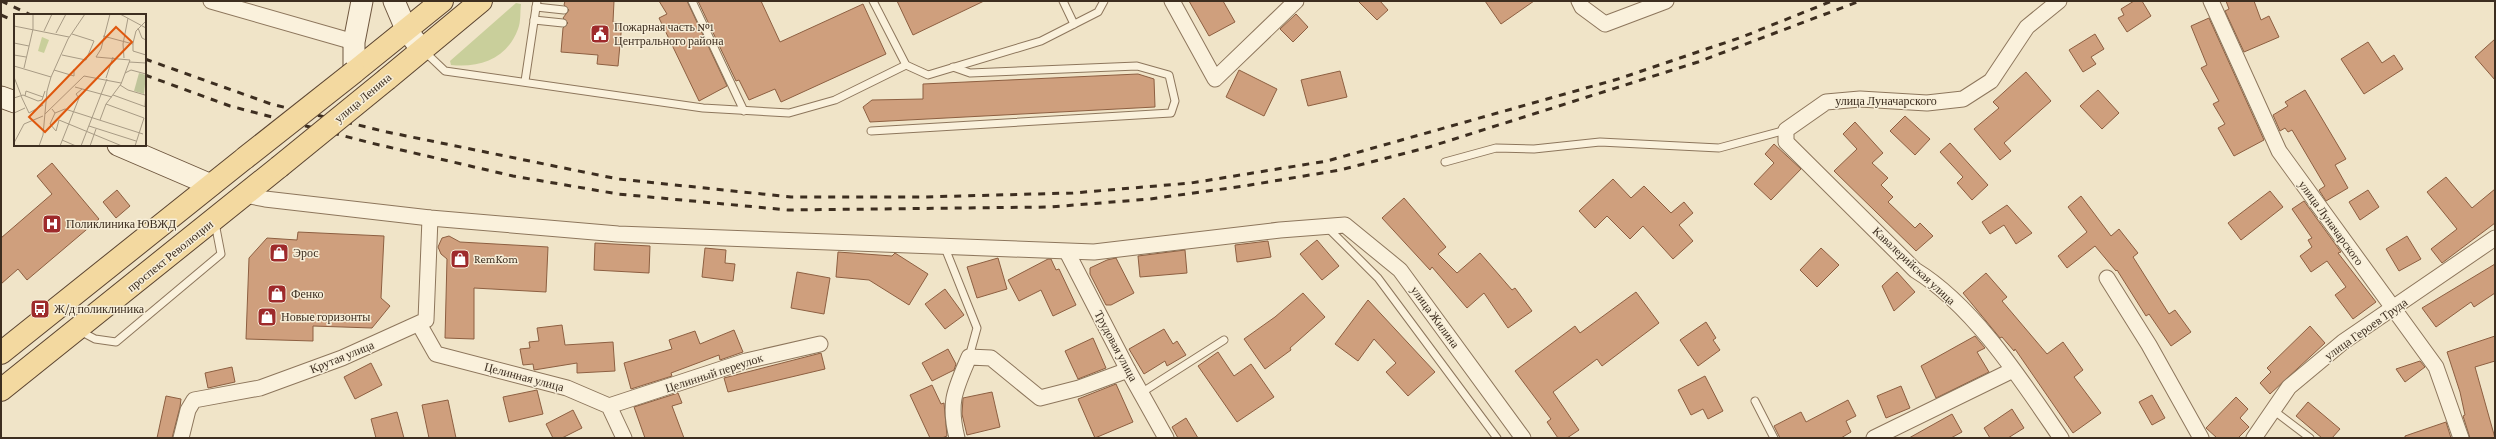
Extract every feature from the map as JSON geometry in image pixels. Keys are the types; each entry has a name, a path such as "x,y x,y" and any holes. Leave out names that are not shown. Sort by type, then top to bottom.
{"main road":[{"path":"354,72 354,42 362,1"},
{"path":"394,1 406,29 421,48"},
{"path":"1,353 442,1"},
{"name":"улица Ленина","path":"245,195 387,79 421,48 481,1"},
{"path":"1,97 14,102"},
{"path":"120,146 211,185"},
{"name":"проспект Революции","path":"1,390 78,330 245,195"}],"street":[{"path":"211,1 354,42"},
{"path":"1172,1 1215,79 1296,1"},
{"path":"1579,1 1582,7 1605,24 1666,1"},
{"name":"улица Луначарского","path":"1786,136 1826,102 1860,99 1927,103 1963,98 1991,81 2027,27 2059,1"},
{"name":"улица Луначарского","path":"2211,1 2279,151 2436,367 2462,438"},
{"name":"Кавалерийская улица","path":"1786,136 1915,270 1935,282 1997,347 2061,438"},
{"name":"улица Жилина","path":"245,195 265,199 430,218 618,234 945,248 1044,249 1068,252 1094,252 1326,225 1345,225 1400,270 1523,438"},
{"path":"419,324 426,320 430,218"},
{"name":"улица Героев Труда","path":"2254,438 2289,387 2343,342 2394,309 2495,238"},
{"name":"Трудовая улица","path":"1068,252 1128,370 1166,438"},
{"path":"2107,278 2149,345 2201,438"},
{"name":"Целинная улица","path":"419,324 436,354 566,388 609,406"},
{"name":"Крутая улица","path":"181,438 188,410 194,400 260,388 342,358 419,324"},
{"name":"Целинный переулок","path":"609,406 746,361 820,344"},
{"path":"957,438 951,417 953,396 969,357 991,358 1040,398 1079,388 1128,370"},
{"path":"1874,438 2013,370"},
{"path":"609,406 624,438"}],"lane":[{"path":"692,1 744,111"},
{"path":"873,1 906,65 928,75 1041,42 1098,12 1104,1"},
{"path":"1063,1 1074,24"},
{"path":"525,81 537,4 564,10"},
{"path":"534,20 563,23"},
{"path":"421,48 446,71 525,81 703,108 789,113 835,100 906,65"},
{"path":"871,131 1170,113 1175,101 1169,75 1137,66 970,74 953,67"},
{"path":"1445,162 1496,148 1534,149 1600,142 1719,148 1786,136"},
{"path":"78,330 95,339 116,342 222,254 214,220"},
{"path":"1326,225 1378,278 1497,438"},
{"path":"945,248 978,328 969,357"},
{"path":"1141,393 1224,340"},
{"path":"1754,401 1774,438"},
{"path":"2273,410 2310,438"}],"green space":[{"path":"516,3 521,4 520,23 507,48 500,54 482,63 462,66 451,65 450,61"}],"building":[{"path":"565,1 614,1 613,22 622,23 618,66 597,64 598,55 561,52 563,28 568,23 563,18 569,10 564,5"},
{"path":"659,1 687,1 727,86 699,101 659,18 667,14"},
{"path":"698,1 761,1 780,42 863,4 886,54 781,102 775,89 749,100 739,80 736,81"},
{"path":"897,1 984,1 913,35"},
{"path":"1189,1 1223,1 1235,22 1209,36"},
{"path":"1358,1 1380,1 1388,10 1377,20"},
{"path":"1485,1 1534,1 1501,24"},
{"path":"2134,1 2142,1 2151,16 2127,32 2118,18 2124,15 2121,9"},
{"path":"2226,1 2254,1 2261,20 2269,16 2279,37 2244,52 2225,11 2229,9"},
{"path":"1296,14 1308,27 1293,42 1280,29"},
{"path":"2209,18 2264,140 2234,156 2218,128 2225,124 2213,104 2219,101 2201,68 2207,65 2191,26"},
{"path":"2095,34 2104,49 2091,57 2096,64 2083,72 2069,50"},
{"path":"2495,39 2495,80 2475,57"},
{"path":"2368,42 2382,63 2394,55 2403,69 2364,94 2341,59"},
{"path":"1239,70 1277,89 1264,116 1226,97"},
{"path":"1340,71 1347,97 1308,106 1301,80"},
{"path":"2026,72 2051,101 2004,143 2011,151 2000,160 1974,129 1999,108 1993,102"},
{"path":"1138,74 1154,79 1155,107 870,122 863,107 872,100 923,99 923,84"},
{"path":"2098,90 2119,113 2102,129 2080,106"},
{"path":"2305,90 2346,159 2335,165 2348,188 2326,201 2319,190 2325,186 2292,130 2288,132 2285,128 2280,131 2273,115 2288,106 2285,102"},
{"path":"1905,116 1930,139 1915,155 1890,131"},
{"path":"1855,122 1883,153 1872,163 1888,178 1881,185 1893,197 1888,202 1915,228 1920,223 1933,236 1916,251 1834,171 1857,149 1843,134"},
{"path":"1950,143 1988,185 1972,200 1957,183 1963,177 1940,152"},
{"path":"1774,144 1801,169 1771,200 1754,184 1774,163 1765,154"},
{"path":"52,163 99,219 27,280 18,269 1,284 1,238 52,194 37,176"},
{"path":"2446,177 2472,208 2495,189 2495,223 2442,263 2431,249 2457,229 2427,192"},
{"path":"1613,179 1631,198 1644,186 1671,213 1684,202 1693,213 1679,225 1693,241 1673,259 1643,226 1630,239 1607,216 1595,228 1579,211"},
{"path":"117,190 130,206 116,218 103,202"},
{"path":"2368,190 2379,207 2360,220 2349,202"},
{"path":"2270,191 2283,207 2241,240 2228,223"},
{"path":"2081,196 2111,236 2119,229 2138,253 2133,257 2169,314 2175,310 2191,332 2171,346 2149,314 2146,316 2117,270 2116,271 2095,246 2067,268 2058,256 2087,232 2068,207"},
{"path":"1404,198 1446,247 1438,254 1457,273 1480,253 1512,290 1515,288 1532,311 1508,328 1484,293 1467,308 1432,267 1430,270 1382,218"},
{"path":"2304,201 2341,252 2338,253 2376,302 2353,319 2335,295 2346,287 2327,261 2311,272 2300,256 2312,247 2308,240 2312,238 2292,209"},
{"path":"2007,205 2032,233 2016,244 2004,225 1990,234 1982,222"},
{"path":"298,232 384,236 381,298 390,306 372,328 313,326 313,341 246,339 249,258 267,238 297,240"},
{"path":"449,236 460,242 548,247 546,292 474,288 474,339 445,338 447,259 441,254 438,247 442,238"},
{"path":"2407,236 2421,259 2399,271 2386,249"},
{"path":"1317,240 1339,266 1322,280 1300,254"},
{"path":"1268,241 1271,257 1237,262 1235,245"},
{"path":"595,243 650,246 649,273 594,270"},
{"path":"705,248 726,250 725,263 735,264 733,281 702,277"},
{"path":"1821,248 1839,265 1817,287 1800,270"},
{"path":"1185,250 1187,273 1140,277 1138,256"},
{"path":"838,252 892,256 895,253 928,274 909,305 869,280 836,277"},
{"path":"998,258 1007,289 977,298 967,267"},
{"path":"1116,258 1134,293 1111,305 1106,305 1090,274 1090,268 1107,260"},
{"path":"1048,259 1051,259 1056,270 1059,269 1076,305 1053,316 1041,290 1019,301 1008,280"},
{"path":"2495,264 2495,293 2474,307 2471,302 2436,327 2422,308"},
{"path":"797,272 830,278 824,314 791,308"},
{"path":"1897,272 1915,292 1894,311 1882,286"},
{"path":"1986,273 2007,297 2002,301 2047,354 2063,342 2083,370 2074,377 2101,413 2073,433 2015,349 2014,351 2002,337 2000,338 1963,293"},
{"path":"945,289 964,315 945,329 925,304"},
{"path":"1636,292 1659,323 1602,366 1597,359 1553,392 1579,430 1567,438 1558,438 1547,422 1551,419 1515,371 1575,326 1580,333"},
{"path":"1303,293 1325,317 1290,348 1291,350 1265,369 1244,339 1275,317"},
{"path":"1368,300 1435,372 1408,396 1386,372 1396,363 1374,339 1358,361 1335,344"},
{"path":"1706,322 1716,338 1713,340 1720,350 1698,366 1680,340"},
{"path":"562,325 565,345 613,342 615,371 577,373 577,363 534,370 533,364 523,365 520,349 530,348 529,342 539,341 537,328"},
{"path":"2310,326 2325,343 2270,394 2260,383 2271,372 2267,368"},
{"path":"1164,329 1173,344 1177,341 1186,355 1167,366 1165,361 1144,374 1129,349"},
{"path":"734,330 743,352 720,360 719,355 671,373 672,376 631,389 624,363 672,349 669,340 695,331 700,344"},
{"path":"1975,336 1985,348 1977,352 1989,372 1936,398 1921,366"},
{"path":"2495,336 2495,361 2475,367 2495,438 2470,438 2463,416 2465,415 2460,392 2447,352"},
{"path":"1093,338 1106,368 1078,379 1065,351"},
{"path":"948,349 956,364 954,370 932,381 922,363"},
{"path":"1218,352 1234,376 1251,364 1274,397 1237,422 1198,366"},
{"path":"821,353 825,369 728,392 724,378"},
{"path":"2420,361 2425,367 2405,382 2396,369"},
{"path":"371,363 382,385 355,399 344,377"},
{"path":"232,367 235,382 208,388 205,373"},
{"path":"1705,376 1723,411 1708,419 1703,409 1691,415 1678,390"},
{"path":"1116,384 1133,422 1095,438 1078,399"},
{"path":"932,385 941,404 944,403 947,436 942,438 930,438 910,395"},
{"path":"1901,386 1910,408 1886,418 1877,396"},
{"path":"537,390 543,414 509,422 503,397"},
{"path":"992,392 1000,427 967,435 962,414 963,398"},
{"path":"678,393 682,403 672,406 684,438 645,438 634,407"},
{"path":"2152,395 2165,418 2152,425 2139,402"},
{"path":"166,396 181,399 180,407 172,438 157,438"},
{"path":"2236,397 2248,409 2240,418 2249,427 2238,438 2217,438 2206,428"},
{"path":"448,400 456,438 429,438 422,405"},
{"path":"1848,400 1856,416 1846,421 1851,432 1841,438 1780,438 1774,426 1801,412 1806,422"},
{"path":"2308,402 2340,429 2332,438 2322,438 2296,416"},
{"path":"2012,409 2024,428 2008,438 1990,438 1984,428"},
{"path":"573,410 582,428 562,438 553,438 546,424"},
{"path":"397,412 404,438 376,438 371,419"},
{"path":"1952,414 1962,432 1951,438 1909,438"},
{"path":"1186,418 1198,438 1178,438 1172,427"},
{"path":"2446,422 2451,438 2405,438 2405,436"}],"railway":[{"path":"1,1 29,14"},
{"path":"146,59 271,104 387,132 618,179 791,197 922,197 1073,193 1191,183 1327,161 1618,79 1742,37 1832,1"},
{"path":"146,75 230,106 371,143 513,176 618,194 788,210 1050,207 1150,199 1244,186 1340,170 1429,147 1698,62 1860,1"},
{"path":"1,15 14,21"}],"place":[{"name":"Пожарная часть №1 Центрального района","path":"600,34"},
{"name":"Поликлиника ЮВЖД","path":"52,224"},
{"name":"Эрос","path":"279,253"},
{"name":"RemKom","path":"460,259"},
{"name":"Фенко","path":"277,294"},
{"name":"Ж/д поликлиника","path":"40,309"},
{"name":"Новые горизонты","path":"267,317"}]}
